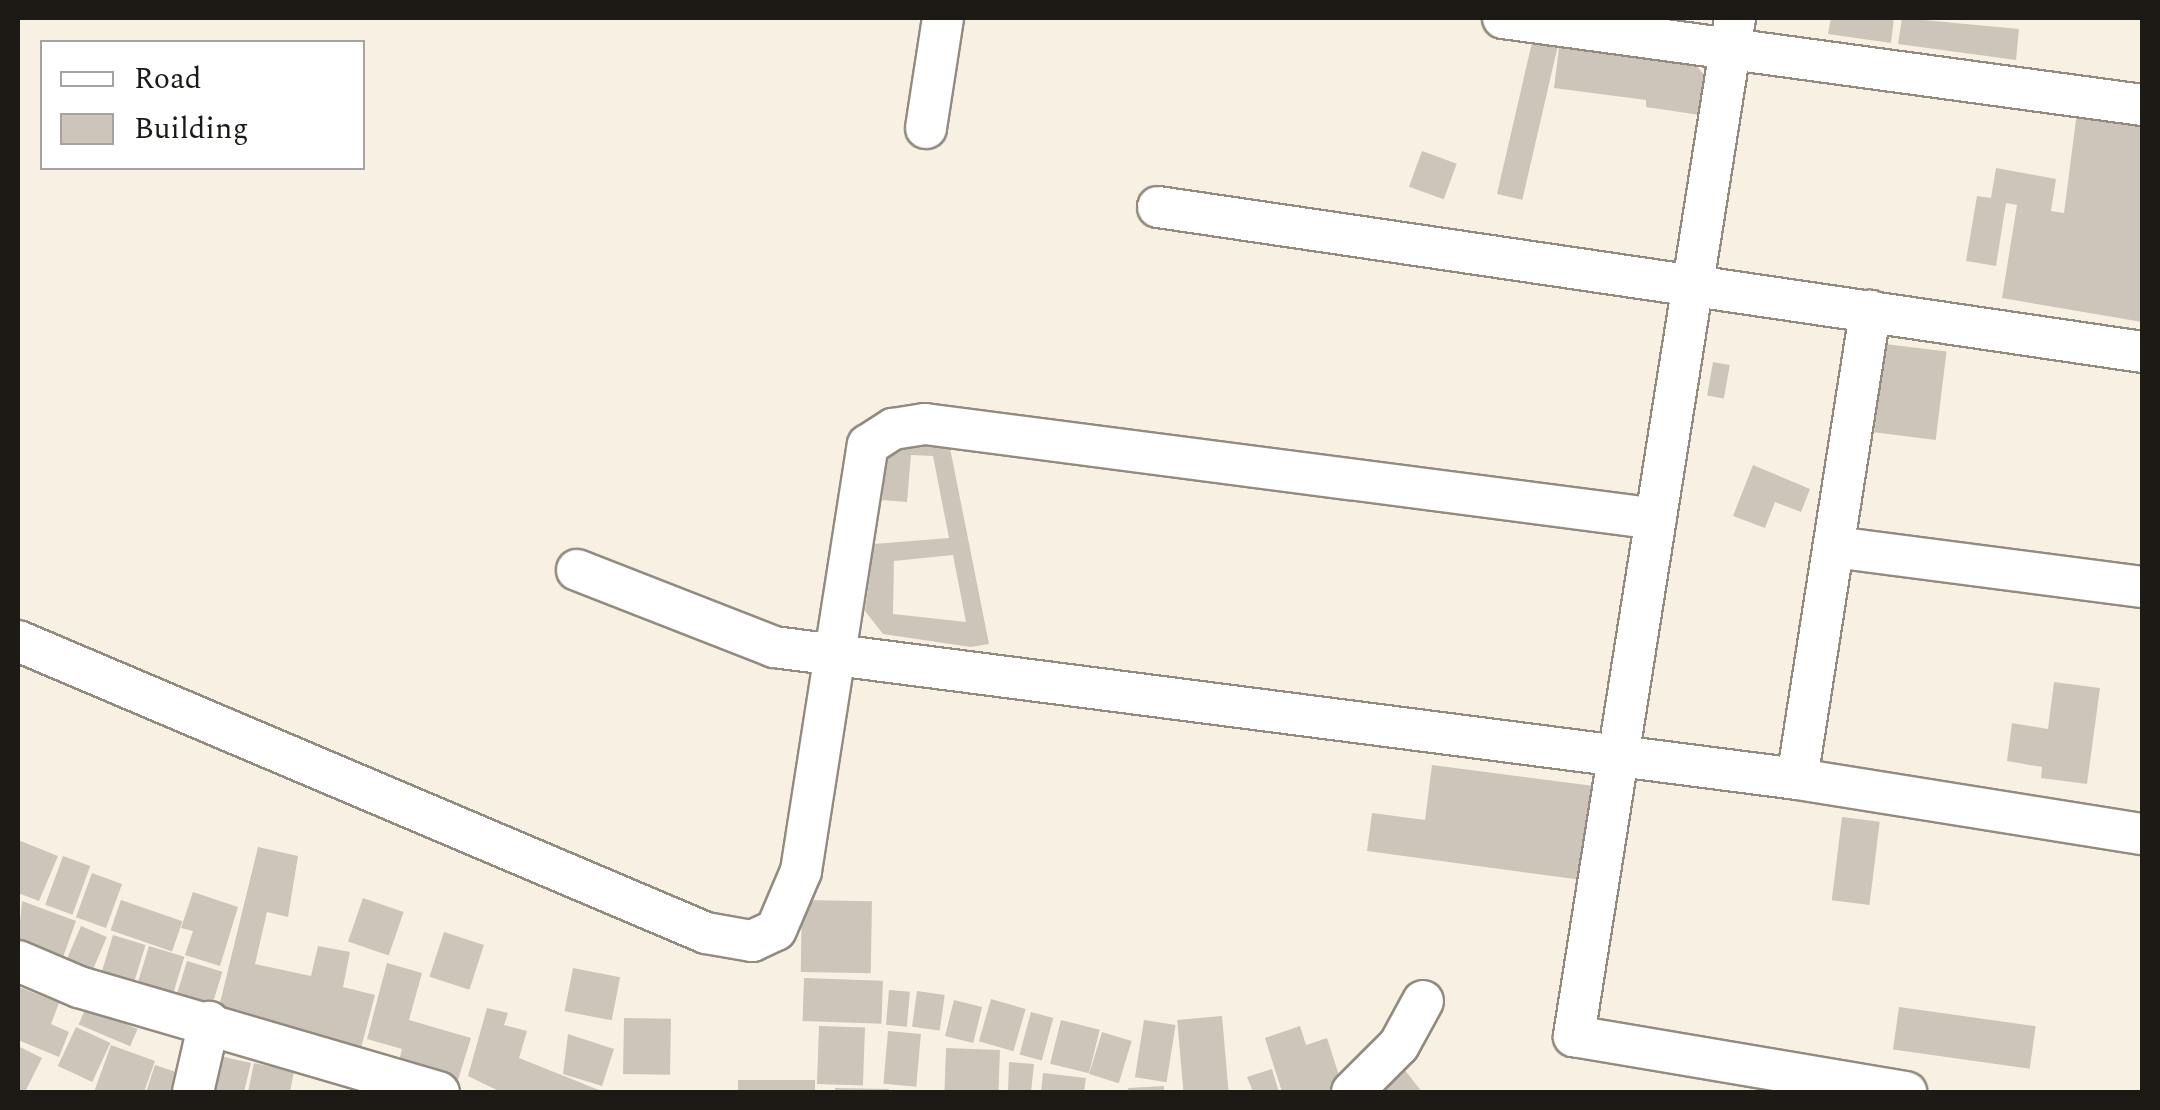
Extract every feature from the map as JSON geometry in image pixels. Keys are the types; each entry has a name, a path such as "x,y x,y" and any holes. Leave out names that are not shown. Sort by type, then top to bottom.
{"street":[{"path":"926,128 943,18"},
{"path":"1503,18 1732,34 2142,105"},
{"path":"1732,34 1574,1036 1906,1092"},
{"path":"1158,207 2142,352"},
{"path":"1797,778 1870,311"},
{"path":"18,641 706,934 752,940 776,930 801,871 868,445 892,429 925,424 1656,519"},
{"path":"1834,547 2142,587"},
{"path":"577,570 774,647 833,650 1797,778 2142,834"},
{"path":"18,960 78,987 438,1092"},
{"path":"1352,1092 1400,1045 1423,1000"},
{"path":"193,1092 208,1022"}],"building":[{"path":"1831,18 1894,18 1891,43 1828,34"},
{"path":"1902,18 2019,29 2016,60 1898,44"},
{"path":"1533,38 1558,44 1522,200 1497,194"},
{"path":"1560,39 1694,63 1706,77 1700,115 1646,107 1646,100 1554,88"},
{"path":"2077,112 2142,121 2142,322 2002,298 2017,205 2006,203 1996,266 1966,261 1977,196 1991,198 1996,168 2056,179 2051,211 2064,213"},
{"path":"1422,151 1457,164 1444,199 1409,187"},
{"path":"1885,344 1947,352 1936,440 1874,432"},
{"path":"1713,362 1730,365 1724,398 1707,395"},
{"path":"904,442 949,443 989,644 971,647 883,634 865,611 874,544 949,538 933,456 911,455 907,502 882,500 887,456","holes":["953,555 966,622 893,614 894,561"]},
{"path":"1753,465 1810,489 1801,512 1775,502 1765,528 1733,516"},
{"path":"2054,682 2100,688 2087,784 2041,778 2042,767 2007,761 2012,723 2048,729"},
{"path":"1432,765 1594,786 1582,880 1367,851 1372,813 1425,820"},
{"path":"1842,817 1880,822 1869,905 1832,900"},
{"path":"18,840 58,856 39,901 18,893"},
{"path":"258,847 298,856 288,917 267,912 255,964 311,976 318,946 350,952 343,987 375,995 360,1052 218,1011"},
{"path":"63,856 90,866 72,915 45,905"},
{"path":"92,873 122,884 106,928 76,917"},
{"path":"193,892 238,907 220,966 185,955 193,931 181,928"},
{"path":"363,898 404,912 389,955 348,941"},
{"path":"121,900 182,921 172,951 111,930"},
{"path":"802,900 872,901 871,973 801,972"},
{"path":"22,901 76,921 62,960 18,944"},
{"path":"81,926 107,937 90,977 64,966"},
{"path":"444,932 484,945 469,990 429,977"},
{"path":"113,935 146,945 133,986 100,976"},
{"path":"149,946 184,957 170,1005 134,994"},
{"path":"187,961 222,972 210,1013 174,1002"},
{"path":"387,963 422,973 409,1020 471,1038 457,1083 398,1064 402,1049 367,1039"},
{"path":"573,968 620,977 612,1020 565,1011"},
{"path":"804,978 883,981 881,1024 802,1021"},
{"path":"19,987 59,1003 51,1024 69,1032 59,1057 18,1040"},
{"path":"889,990 910,992 907,1027 886,1025"},
{"path":"917,991 945,995 940,1031 912,1027"},
{"path":"991,999 1026,1009 1013,1051 979,1041"},
{"path":"954,1000 982,1007 973,1043 945,1036"},
{"path":"86,1007 138,1029 130,1046 79,1024"},
{"path":"1899,1007 2036,1026 2030,1069 1893,1050"},
{"path":"487,1008 508,1013 504,1025 527,1031 519,1058 604,1092 501,1092 468,1076"},
{"path":"1031,1012 1053,1018 1042,1060 1020,1055"},
{"path":"1222,1016 1229,1092 1183,1092 1177,1020"},
{"path":"624,1018 671,1019 670,1075 623,1074"},
{"path":"1061,1020 1100,1030 1089,1073 1050,1064"},
{"path":"1144,1020 1176,1025 1167,1082 1135,1077"},
{"path":"819,1026 865,1028 863,1086 817,1084"},
{"path":"1300,1026 1306,1045 1327,1038 1344,1091 1282,1092 1265,1038"},
{"path":"76,1027 110,1043 92,1082 58,1066"},
{"path":"888,1031 921,1034 916,1087 883,1084"},
{"path":"1102,1032 1132,1041 1119,1083 1089,1074"},
{"path":"568,1034 614,1049 602,1086 563,1074"},
{"path":"111,1045 155,1061 144,1092 94,1092"},
{"path":"18,1046 42,1058 25,1092 18,1092"},
{"path":"946,1048 1000,1050 998,1092 944,1092"},
{"path":"211,1054 251,1063 244,1092 202,1092"},
{"path":"1397,1060 1422,1092 1355,1092"},
{"path":"1009,1062 1034,1064 1031,1092 1008,1092"},
{"path":"254,1063 294,1071 290,1092 248,1092"},
{"path":"155,1065 194,1078 189,1092 146,1092"},
{"path":"1272,1069 1279,1092 1253,1092 1247,1077"},
{"path":"1043,1073 1086,1078 1084,1092 1041,1092"},
{"path":"738,1080 815,1080 815,1092 738,1092"},
{"path":"1164,1086 1164,1092 1129,1092 1128,1088"},
{"path":"835,1088 889,1089 889,1092 835,1092"}]}
